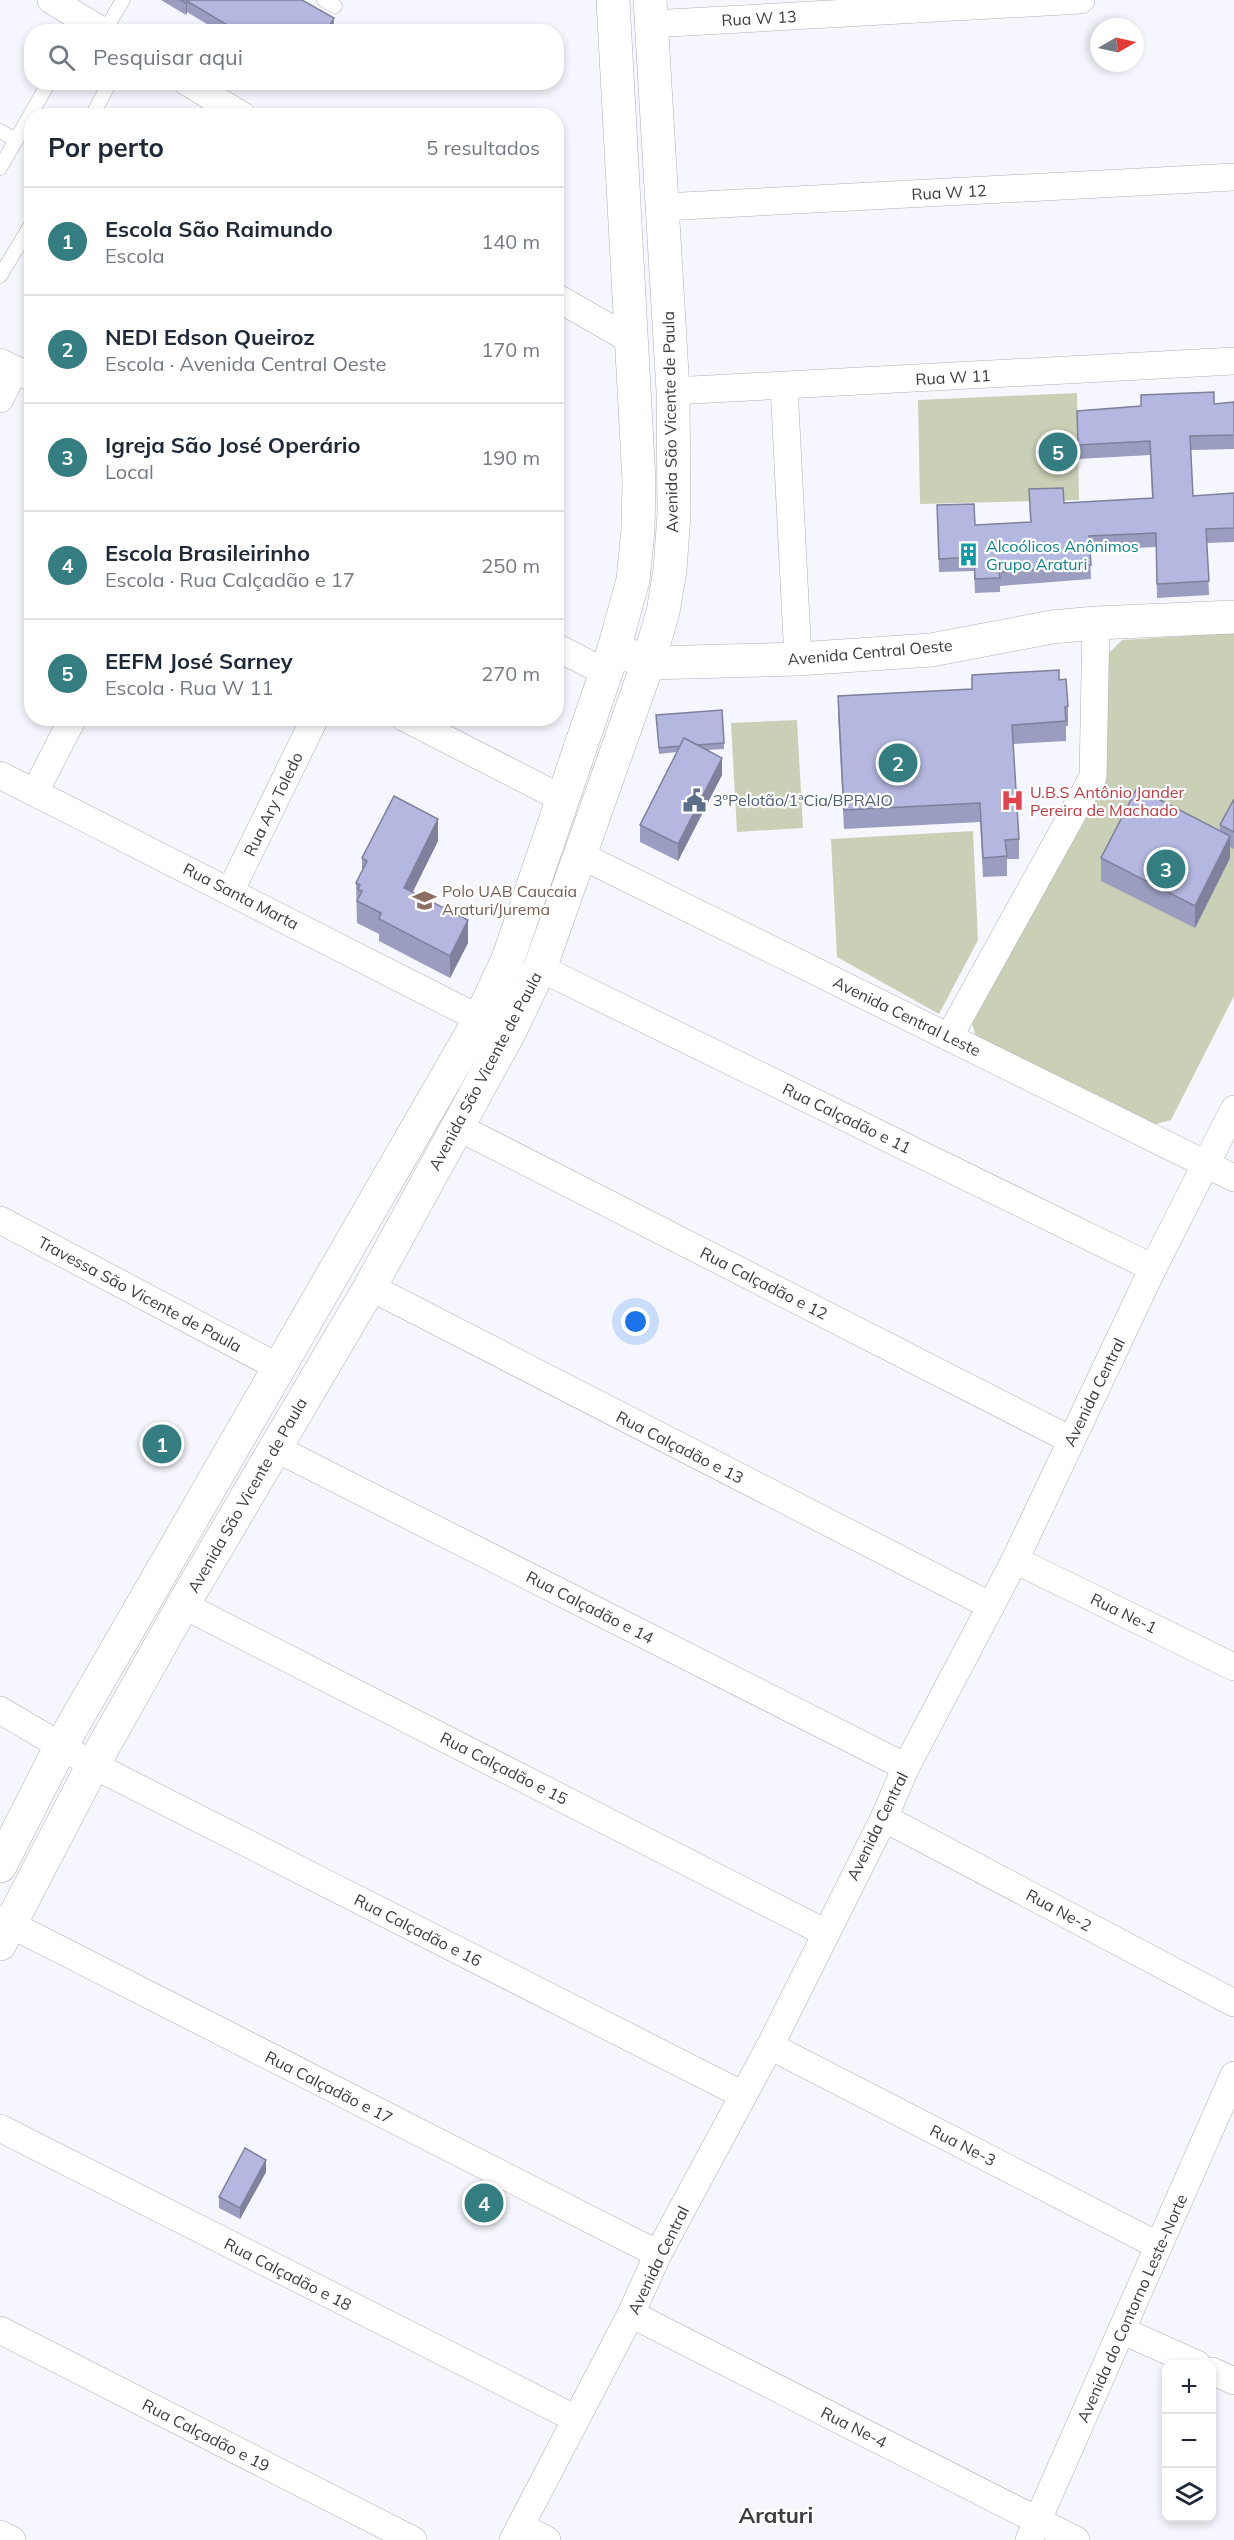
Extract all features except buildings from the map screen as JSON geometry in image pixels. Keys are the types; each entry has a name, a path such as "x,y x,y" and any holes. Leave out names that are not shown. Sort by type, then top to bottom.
{"main road":[{"name":"Avenida São Vicente de Paula","path":"0,1866 61,1746 480,1019 508,959 561,798 610,660 633,580 638,530 639,481 613,0"},
{"name":"Avenida São Vicente de Paula","path":"4,1929 183,1605 370,1287 511,1029 540,968 648,663 663,612 670,570 674,514 673,391 651,12"},
{"name":"Avenida Central Oeste","path":"610,660 648,663 798,659 931,650 1052,627 1234,617"}],"street":[{"name":"Rua W 13","path":"651,12 1081,0"},
{"path":"57,2 86,24"},
{"path":"200,90 230,108"},
{"name":"Rua W 12","path":"663,207 1234,177"},
{"path":"564,302 631,340"},
{"name":"Rua W 11","path":"673,391 1234,362"},
{"path":"0,399 15,370"},
{"path":"784,386 798,659"},
{"path":"949,1037 1093,777 1096,623"},
{"path":"564,649 610,660"},
{"path":"35,792 69,726"},
{"name":"Rua Ary Toledo","path":"231,890 311,726"},
{"path":"421,726 561,798"},
{"name":"Rua Santa Marta","path":"0,775 231,890 480,1019"},
{"name":"Avenida Central Leste","path":"580,855 1234,1178"},
{"name":"Rua Calçadão e 11","path":"540,968 1154,1268"},
{"name":"Avenida Central","path":"517,2533 631,2314 658,2254 770,2046 884,1818 906,1767 1015,1560 1154,1268 1234,1109"},
{"name":"Rua Calçadão e 12","path":"456,1126 1071,1440"},
{"name":"Travessa São Vicente de Paula","path":"0,1220 280,1368"},
{"name":"Rua Calçadão e 13","path":"370,1287 991,1606"},
{"name":"Rua Calçadão e 14","path":"275,1448 906,1767"},
{"name":"Rua Ne-1","path":"1015,1560 1234,1667"},
{"name":"Rua Calçadão e 15","path":"183,1605 825,1932"},
{"name":"Rua Calçadão e 16","path":"0,1710 93,1765 743,2095"},
{"name":"Rua Ne-2","path":"884,1818 1234,2003"},
{"name":"Rua Calçadão e 17","path":"4,1929 658,2254"},
{"name":"Rua Ne-3","path":"770,2046 1157,2245"},
{"name":"Avenida do Contorno Leste-Norte","path":"1033,2530 1123,2331 1157,2245 1227,2109 1234,2075"},
{"name":"Rua Calçadão e 18","path":"0,2128 576,2420"},
{"name":"Rua Ne-4","path":"631,2314 1033,2530 1076,2540"},
{"name":"Rua Calçadão e 19","path":"0,2330 413,2540"},
{"path":"1123,2331 1188,2360"},
{"path":"1216,2373 1234,2381"},
{"path":"517,2533 548,2540"},
{"path":"0,2534 12,2540"}],"lane":[{"path":"98,24 123,0"},
{"path":"34,108 44,90"},
{"path":"96,108 106,90"},
{"path":"0,168 24,126"},
{"path":"0,131 16,140"},
{"path":"0,276 24,236"}],"green space":[{"path":"1077,393 1079,500 920,504 918,400"},
{"path":"1234,633 1234,996 1171,1120 1152,1125 977,1040 971,1020 1107,775 1108,654 1122,640"},
{"path":"797,720 803,828 737,832 731,723"},
{"path":"973,831 978,940 939,1014 837,957 831,839"}],"place":[{"name":"EEFM José Sarney","path":"1058,452"},
{"name":"Alcoólicos Anônimos Grupo Araturi","path":"968,555"},
{"name":"NEDI Edson Queiroz","path":"898,763"},
{"name":"3ºPelotão/1ªCia/BPRAIO","path":"695,800"},
{"name":"U.B.S Antônio Jander Pereira de Machado","path":"1012,801"},
{"name":"Igreja São José Operário","path":"1166,869"},
{"name":"Polo UAB Caucaia Araturi/Jurema","path":"424,900"},
{"name":"Escola São Raimundo","path":"162,1444"},
{"name":"Escola Brasileirinho","path":"484,2203"}],"district":[{"name":"Araturi","path":"776,2515"}]}
